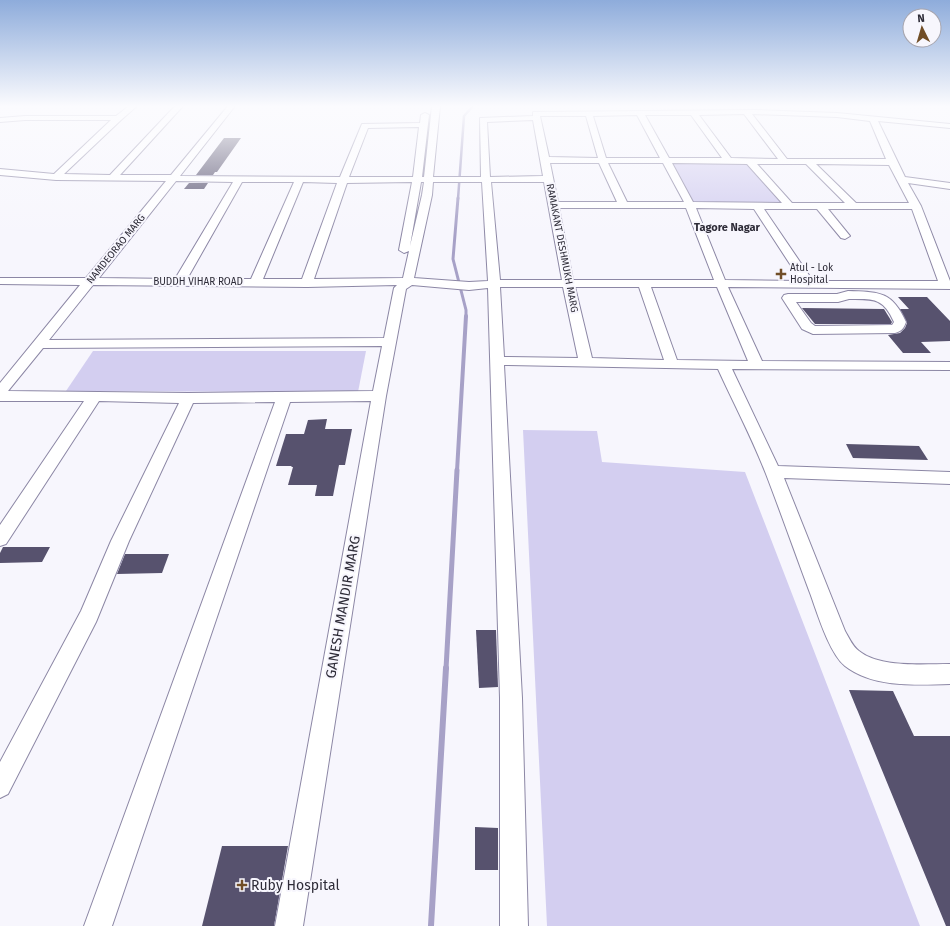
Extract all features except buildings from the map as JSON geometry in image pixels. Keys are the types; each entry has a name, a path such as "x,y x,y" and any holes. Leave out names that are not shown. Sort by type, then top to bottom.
{"street":[{"path":"56,176 85,149"},
{"path":"113,177 139,149"},
{"name":"NAMDEORAO MARG","path":"0,392 197,149"},
{"path":"307,283 343,180 356,149"},
{"path":"401,283 400,270 417,179 421,149"},
{"path":"401,283 427,195 432,149"},
{"path":"482,149 482,178 494,284 498,361 511,698 514,926"},
{"name":"RAMAKANT DESHMUKH MARG","path":"543,149 568,283 586,362"},
{"path":"599,149 603,161 623,205"},
{"path":"659,149 690,205 721,284 757,365"},
{"path":"720,149 728,161"},
{"path":"775,149 785,162"},
{"path":"886,149 892,162 904,180 916,206 947,285"},
{"path":"545,160 892,162"},
{"path":"750,162 789,206"},
{"path":"809,162 854,206"},
{"path":"0,172 56,176 173,178 343,180 482,178 548,179"},
{"path":"179,282 240,178"},
{"path":"256,282 300,179"},
{"path":"904,180 950,186"},
{"path":"554,205 916,206"},
{"path":"757,205 809,284"},
{"path":"820,206 845,236"},
{"name":"BUDDH VIHAR ROAD","path":"0,281 401,283 469,286 494,284 568,283 947,285"},
{"name":"GANESH MANDIR MARG","path":"289,926 379,396 401,283"},
{"path":"644,284 672,364"},
{"path":"779,284 788,298 806,326 813,330 895,329 898,327 900,322 897,313 883,297 848,295 838,298 788,298"},
{"path":"840,284 848,295"},
{"path":"39,344 389,342"},
{"path":"498,361 723,365 950,366"},
{"path":"723,365 773,472 838,638 851,658 865,667 899,674 950,674"},
{"path":"0,396 284,398 379,396"},
{"path":"0,539 95,396"},
{"path":"0,786 89,616 120,541 188,398"},
{"path":"98,926 284,398"},
{"path":"773,472 950,478"}],"shaded area":[{"path":"665,161 750,162 789,205 690,205"},
{"path":"93,351 366,351 358,392 66,391"},
{"path":"523,430 597,431 602,462 745,472 920,926 547,926"}],"waterway":[{"path":"458,199 462,149"},
{"path":"458,198 453,259 466,310 466,316"},
{"path":"457,471 466,316"},
{"path":"446,669 457,470"},
{"path":"431,926 446,668"}],"place":[{"name":"Atul - Lok Hospital","path":"781,274"},
{"name":"Ruby Hospital","path":"242,885"}],"district":[{"name":"Tagore Nagar","path":"727,227"}]}
